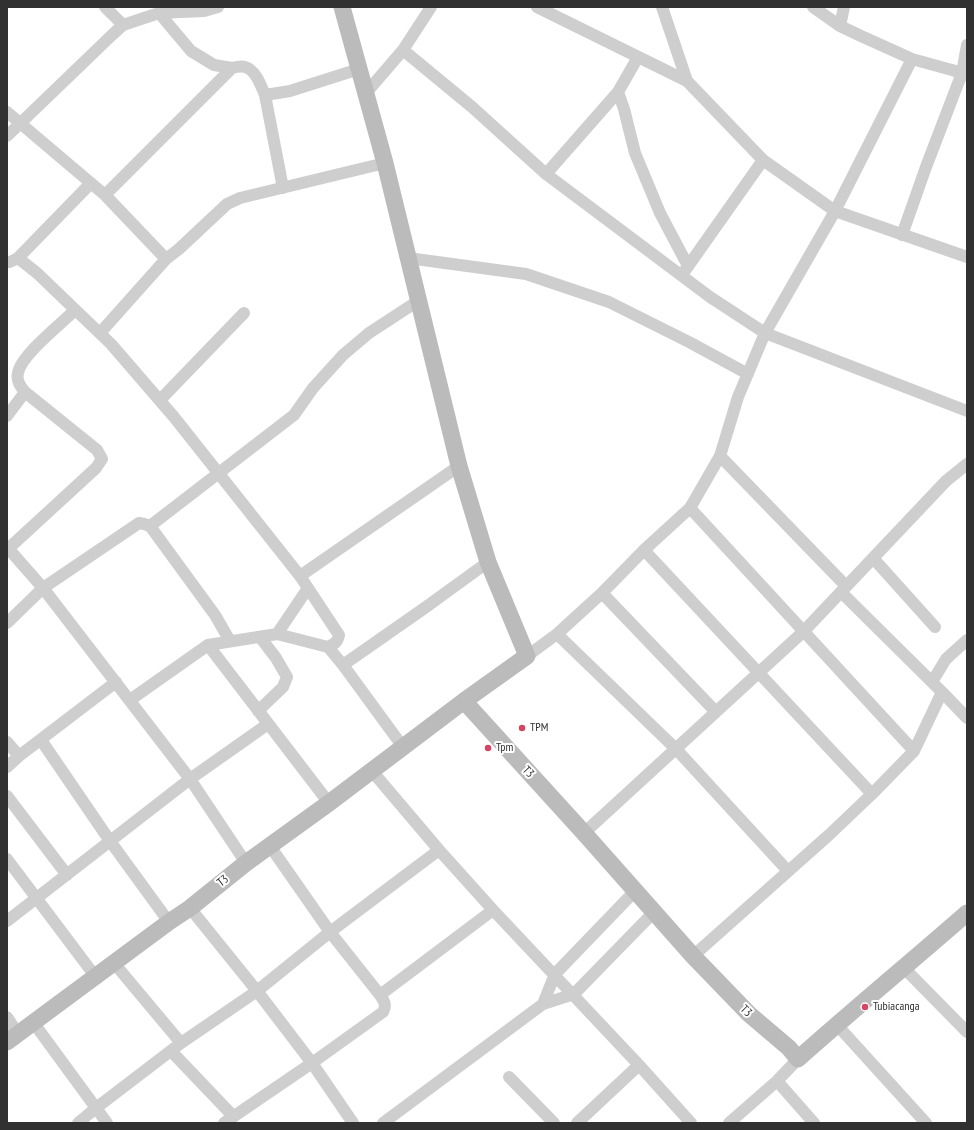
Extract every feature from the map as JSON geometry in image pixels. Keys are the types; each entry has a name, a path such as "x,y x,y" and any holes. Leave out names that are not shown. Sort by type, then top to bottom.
{"street":[{"path":"105,7 123,25"},
{"path":"7,136 123,25 159,13 184,9 204,11 218,7"},
{"path":"342,7 384,163 459,466 488,562 527,656"},
{"path":"366,93 403,50 431,7"},
{"path":"537,7 687,81 763,160 835,211 967,257"},
{"path":"662,7 687,81"},
{"path":"813,7 840,26 912,59 965,74"},
{"path":"840,26 844,7"},
{"path":"159,13 191,50 214,65 232,68 244,67 251,70 256,76 265,95 283,188"},
{"path":"902,235 926,167 965,74 967,45"},
{"path":"403,50 472,107 546,174 685,271 710,297 765,333 967,411"},
{"path":"546,174 618,92 638,57"},
{"path":"464,701 557,634 690,508 720,456 738,397 765,333 835,211 912,59"},
{"path":"105,196 232,68"},
{"path":"265,95 290,91 359,69"},
{"path":"618,92 624,109 635,153 685,271"},
{"path":"7,112 91,183 166,259"},
{"path":"685,271 763,160"},
{"path":"100,333 166,259 179,249 227,204 240,198 384,163"},
{"path":"91,183 12,260 36,273 111,344 160,400 220,473 300,576 339,635 339,639 336,643 328,647"},
{"path":"408,258 526,274 608,302 689,342 748,374"},
{"path":"150,526 294,415 313,388 369,333 418,302"},
{"path":"75,310 23,361 17,374 18,384 25,392 97,450 102,459 96,468 8,548 43,588 190,779 246,863"},
{"path":"160,400 244,313"},
{"path":"8,411 25,392"},
{"path":"720,456 967,718"},
{"path":"584,833 803,632 946,480 967,464"},
{"path":"300,576 459,466"},
{"path":"690,508 914,752"},
{"path":"7,624 43,588 139,523 150,526 215,615 230,642"},
{"path":"644,550 872,794"},
{"path":"873,558 935,627"},
{"path":"343,665 488,562"},
{"path":"277,634 308,588"},
{"path":"602,593 716,712"},
{"path":"130,700 208,645 277,634 328,647 403,747"},
{"path":"557,634 676,749 788,871"},
{"path":"258,711 283,688 287,677 276,658 260,637"},
{"path":"932,682 946,659 967,640"},
{"path":"208,645 329,803"},
{"path":"7,767 19,756 116,682"},
{"path":"693,956 872,794 914,752 942,692"},
{"name":"T3","path":"13,1038 95,976 190,908 246,863 329,803 464,701 693,956 749,1014 789,1048 798,1059"},
{"path":"7,921 190,779 268,724"},
{"path":"41,740 110,841 169,922"},
{"path":"7,742 19,756"},
{"path":"372,770 438,850 493,910 574,994 691,1123"},
{"path":"7,796 67,875"},
{"path":"171,1051 229,1120 312,1063 383,1012 385,1008 385,1003 380,995 330,932 270,846"},
{"path":"78,1123 181,1043 257,991 330,932 438,850"},
{"path":"7,859 95,976"},
{"path":"543,1004 554,974 635,891"},
{"path":"190,908 257,991 312,1063 353,1123"},
{"path":"380,995 493,910"},
{"path":"383,1123 543,1004 574,994 654,912"},
{"path":"729,1123 778,1081 798,1059 967,913"},
{"path":"114,963 181,1043"},
{"path":"904,968 967,1032"},
{"path":"7,1018 13,1038"},
{"path":"33,1022 107,1123"},
{"path":"837,1025 926,1123"},
{"path":"576,1123 639,1065"},
{"path":"509,1077 554,1123"},
{"path":"778,1081 814,1123"}],"place":[{"name":"TPM","path":"522,728"},
{"name":"Tpm","path":"488,748"},
{"name":"Tubiacanga","path":"865,1007"}]}
